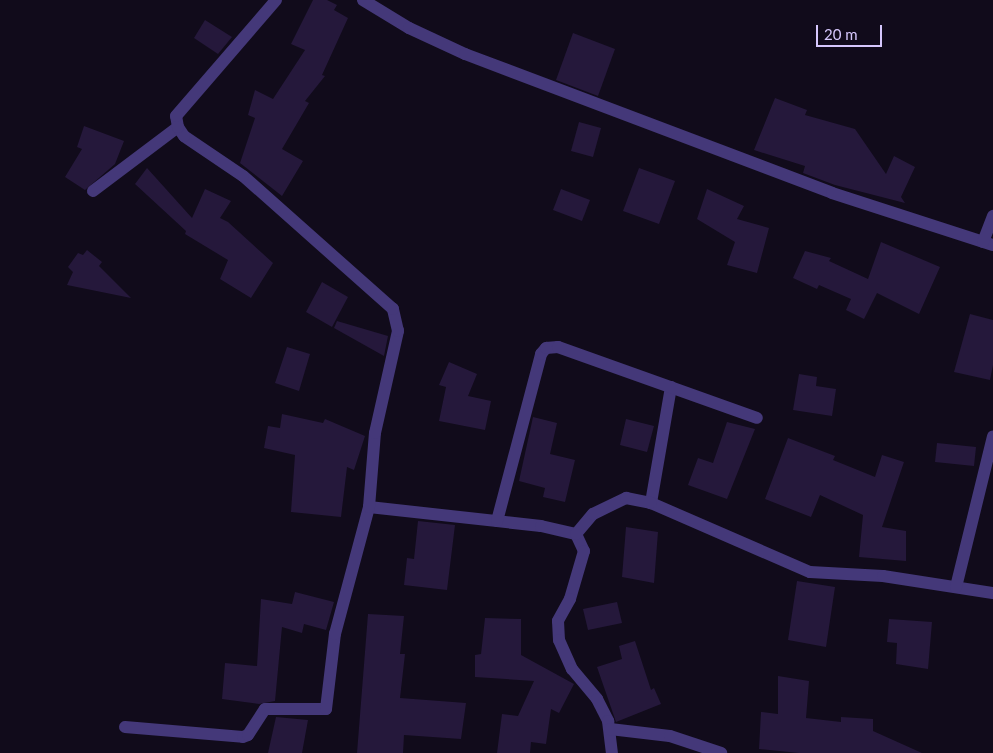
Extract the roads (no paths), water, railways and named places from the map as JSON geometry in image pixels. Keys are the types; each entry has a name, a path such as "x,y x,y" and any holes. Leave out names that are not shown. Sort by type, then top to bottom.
{"street":[{"path":"125,727 243,737 248,735 266,709 326,709 335,634 369,507 375,433 398,331 394,309 243,176 184,136 178,127 176,116 276,0"},
{"path":"363,0 410,28 465,54 832,193 988,243 993,216"},
{"path":"93,191 178,127"},
{"path":"497,521 541,354 546,348 558,347 757,418"},
{"path":"650,503 671,387"},
{"path":"956,587 993,436"},
{"path":"369,507 497,521 576,534 614,507 650,503 810,572 883,576 993,593"},
{"path":"576,534 584,551 570,599 558,620 559,640 572,669 597,699 610,730 612,753"},
{"path":"610,730 670,736 721,753"}]}
